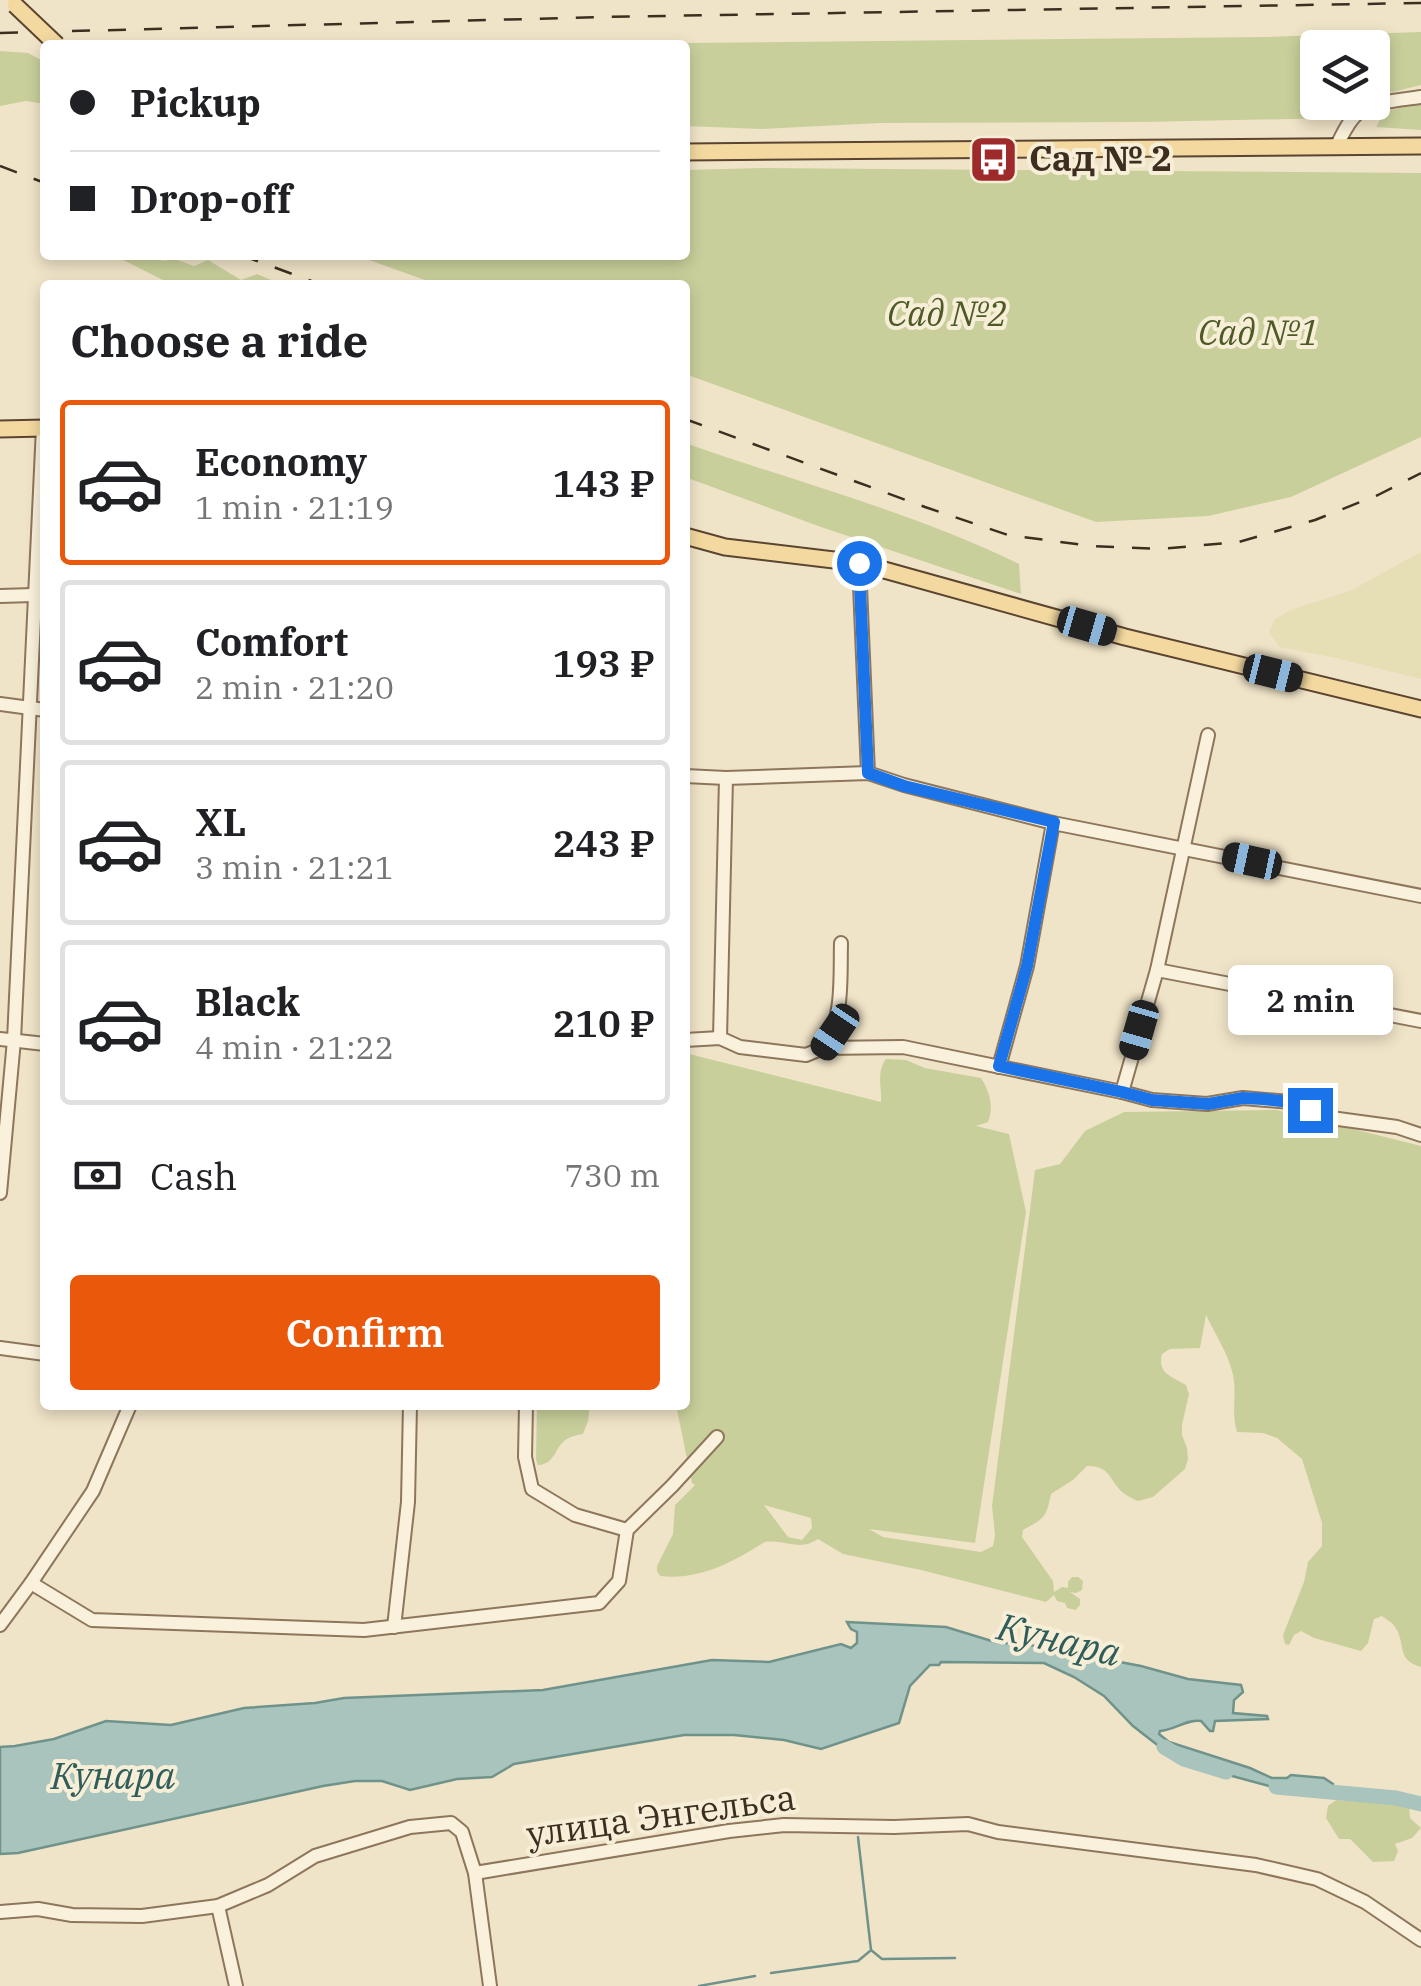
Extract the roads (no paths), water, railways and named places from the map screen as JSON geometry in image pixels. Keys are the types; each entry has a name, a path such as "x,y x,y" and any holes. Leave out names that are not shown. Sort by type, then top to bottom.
{"main road":[{"path":"12,2 52,40"},
{"path":"690,152 1421,146"},
{"path":"0,429 40,428"},
{"path":"690,537 726,547 859,563 1125,636 1421,709"}],"street":[{"path":"1336,146 1360,112 1391,101 1421,98"},
{"path":"0,1193 33,596 40,552"},
{"path":"859,563 868,773"},
{"path":"0,596 33,596"},
{"path":"0,704 40,709"},
{"path":"1122,1092 1157,970 1208,735"},
{"path":"690,776 868,773 904,786 1054,822 1421,896"},
{"path":"720,1038 726,778"},
{"path":"999,1066 1027,966 1054,822"},
{"path":"823,1048 835,1032 838,1016 841,943"},
{"path":"1157,970 1421,1021"},
{"path":"690,1040 720,1038 740,1047 806,1055 823,1048 903,1048 1152,1100 1208,1104 1243,1098 1290,1102 1331,1118 1397,1127 1421,1135"},
{"path":"7,1039 40,1043"},
{"path":"0,1348 40,1353"},
{"path":"0,1625 93,1491 128,1410"},
{"path":"394,1627 408,1502 410,1410"},
{"path":"526,1410 525,1457 532,1489 576,1515 626,1530"},
{"path":"31,1584 92,1620 364,1630 599,1603 619,1581 626,1530 717,1437"},
{"path":"0,1912 38,1909 72,1915 142,1916 218,1906 268,1885 315,1856 410,1827 451,1823 462,1832 475,1873 490,1986"},
{"name":"улица Энгельса","path":"475,1873 784,1825 894,1828 968,1824 998,1832 1256,1865 1317,1880 1365,1902 1421,1940"},
{"path":"218,1906 236,1986"}],"water":[{"name":"Кунара","path":"847,1622 946,1627 995,1642 1081,1650 1188,1679 1241,1685 1243,1692 1234,1700 1233,1713 1268,1719 1215,1721 1213,1731 1196,1721 1159,1734 1169,1742 1272,1778 1324,1778 1333,1784 1330,1795 1269,1786 1165,1751 1104,1696 1044,1663 941,1662 930,1665 910,1686 899,1723 821,1749 784,1740 684,1735 514,1764 492,1777 457,1779 410,1790 382,1781 323,1786 0,1854 0,1747 54,1739 106,1721 171,1725 244,1708 344,1698 543,1690 712,1660 769,1662 841,1644 851,1648 857,1643 857,1632"}],"waterway":[{"name":"Кунара","path":"1164,1747 1184,1759 1226,1772"},
{"name":"Кунара","path":"1276,1787 1396,1798 1421,1804"},
{"path":"858,1837 871,1950 882,1959 955,1958"},
{"path":"771,1973 858,1961 870,1951"},
{"path":"699,1986 755,1976"}],"railway":[{"path":"0,33 602,17 1421,3"},
{"path":"0,166 40,181"},
{"path":"254,260 308,280"},
{"path":"690,421 1008,535 1091,546 1159,549 1239,542 1315,520 1421,473"}],"place":[{"name":"Сад № 2","path":"994,159"}],"park label":[{"name":"Сад №2","path":"947,314"},
{"name":"Сад №1","path":"1258,333"}]}
